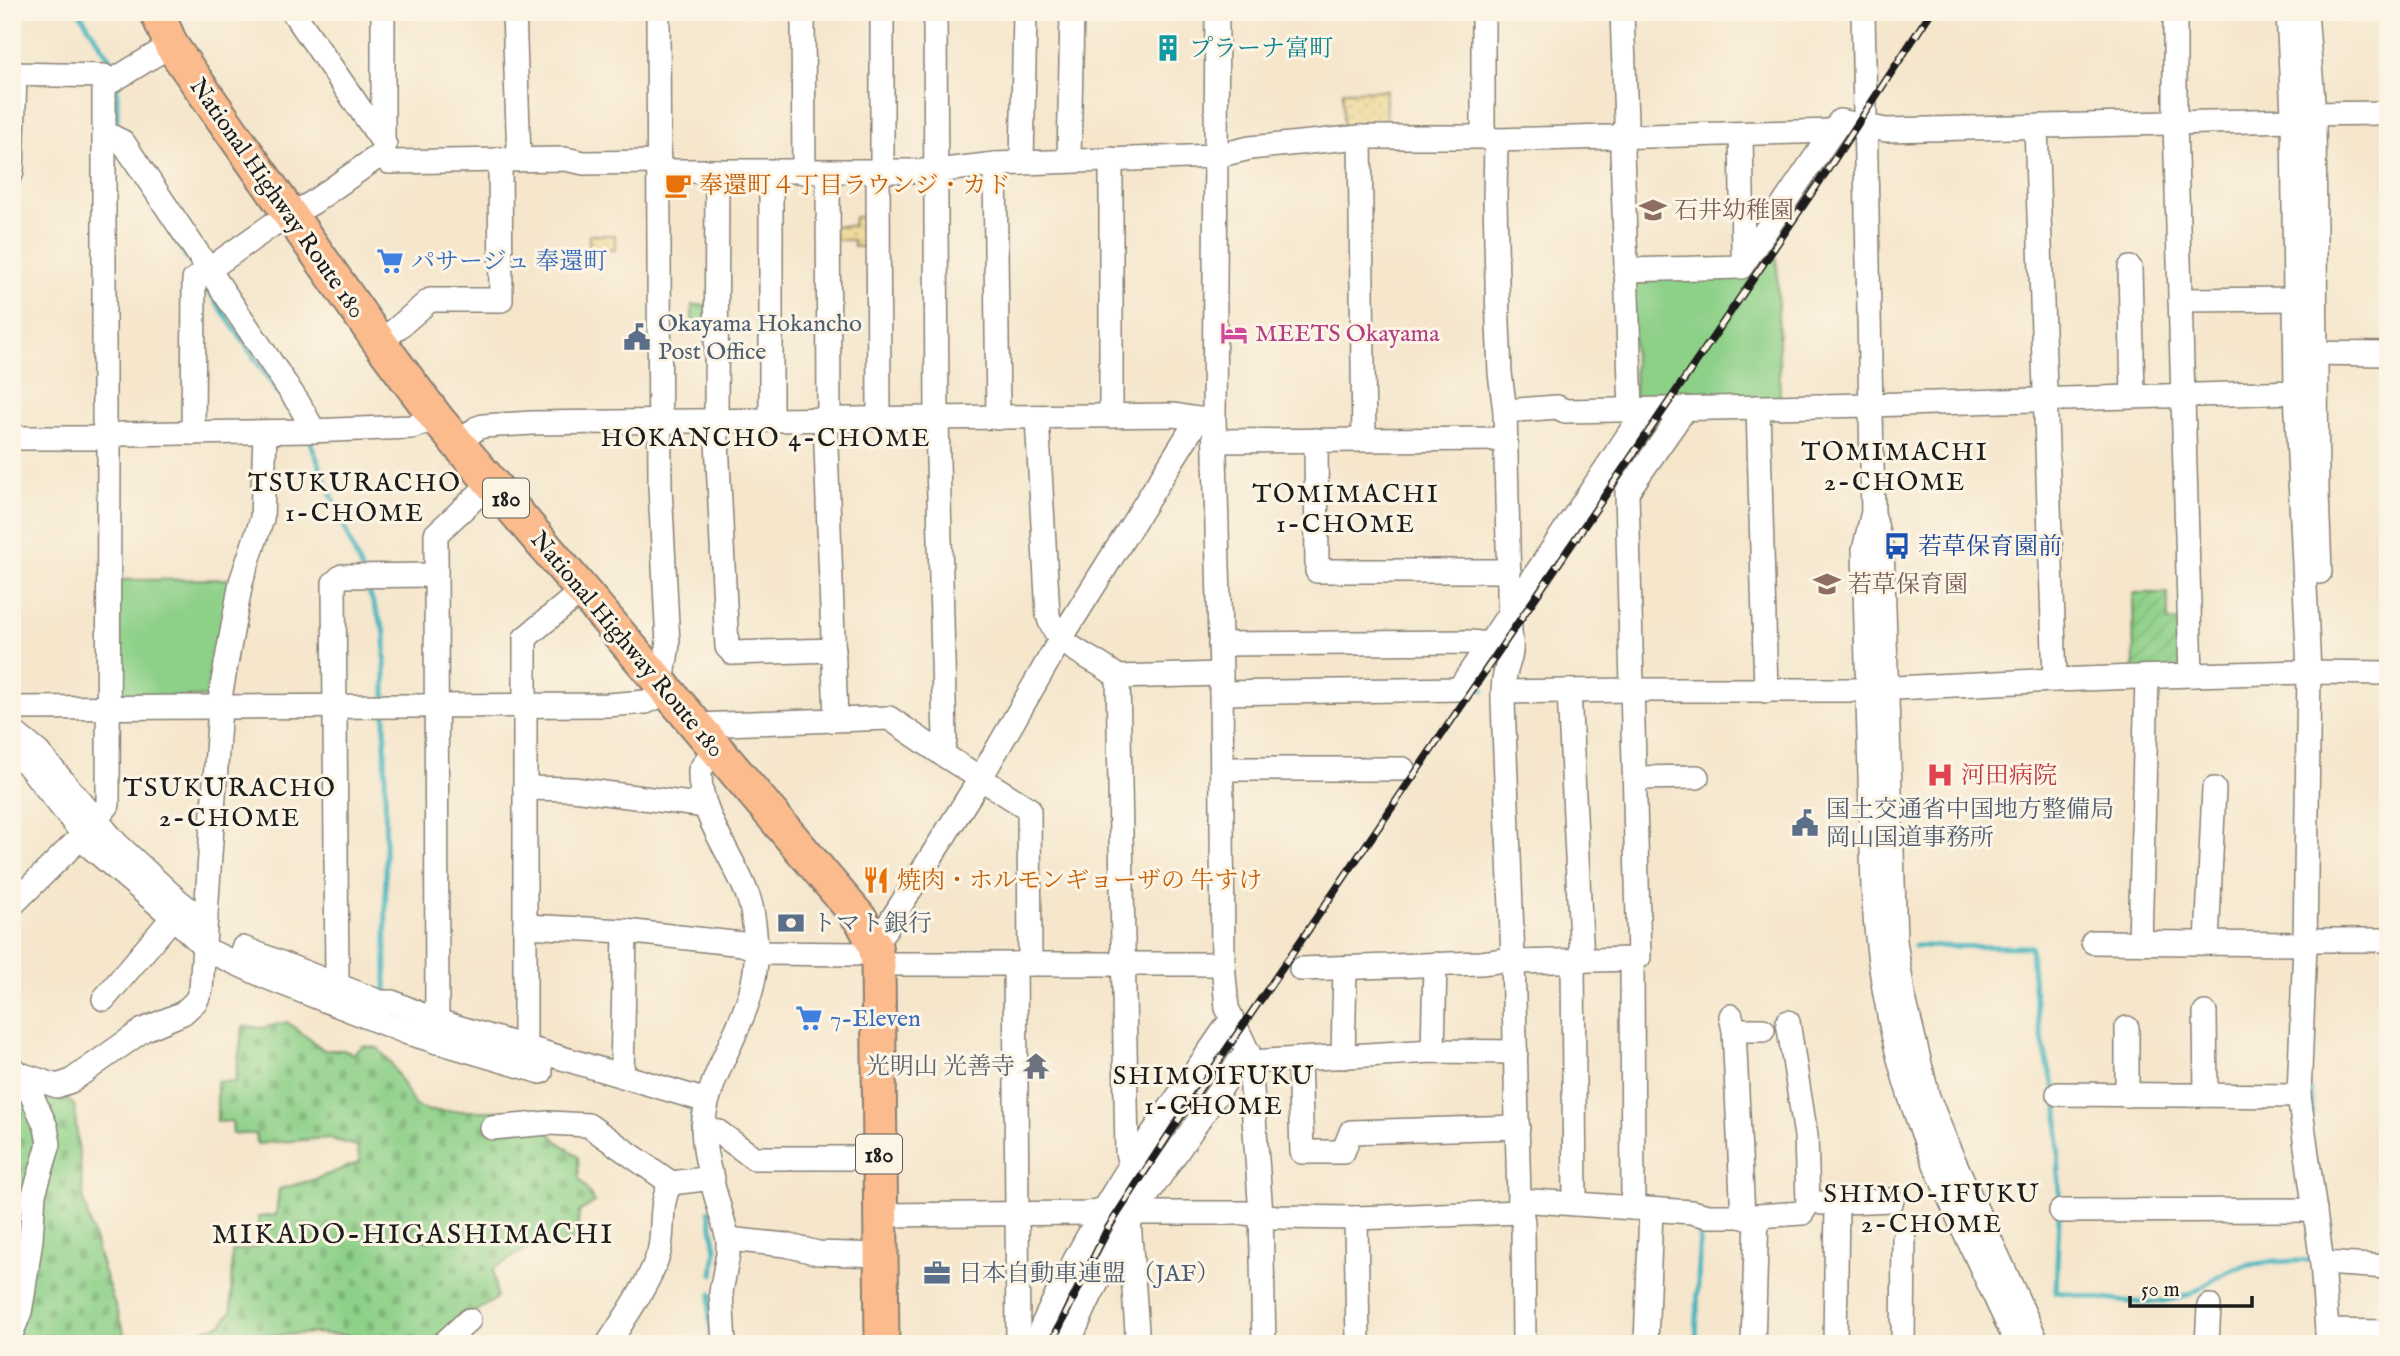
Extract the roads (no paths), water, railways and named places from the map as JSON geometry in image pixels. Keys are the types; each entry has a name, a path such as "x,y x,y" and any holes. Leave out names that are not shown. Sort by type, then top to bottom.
{"highway":[{"name":"National Highway Route 180","path":"157,12 171,45 380,343 448,431 862,921 876,955 882,1344"}],"street":[{"path":"293,12 389,162 565,159 584,163 717,171 936,172 995,164 1216,156 1250,148 1360,137 1490,139 1833,131"},
{"path":"383,12 383,151"},
{"path":"380,343 430,300 501,300 510,159 514,12"},
{"path":"12,708 634,704 646,702 665,688 667,644 659,421 658,12"},
{"path":"803,12 804,172"},
{"path":"880,419 882,12"},
{"path":"935,12 937,419 945,740 942,754"},
{"path":"1021,163 1025,12"},
{"path":"1069,160 1072,12"},
{"path":"1217,12 1209,426 1220,644 1223,964 1224,989 1231,1020 1249,1057 1261,1214 1264,1344"},
{"path":"1483,12 1500,373 1505,411 1512,656 1504,678 1503,692 1524,1344"},
{"path":"1037,417 1048,615 1051,628 1060,640 1118,677 1221,684 1459,689 1638,410 1625,270 1622,12"},
{"path":"1863,12 1873,513 1864,550 1877,689 1883,888 1895,941 1894,996 1905,1046 1928,1097 1994,1272 2017,1344"},
{"path":"2175,12 2179,300 2191,675"},
{"path":"2288,12 2302,115 2306,353 2317,492 2310,942 2300,1096 2315,1210 2328,1264 2333,1334 2388,1332"},
{"path":"2306,12 2295,299 2306,353 2296,392 2316,672"},
{"path":"113,81 171,45"},
{"path":"12,173 13,74 104,75 113,81"},
{"path":"12,905 87,830 108,805 109,449 104,421 113,81"},
{"path":"1625,270 1741,267 1840,121 1886,130 2388,113"},
{"path":"2036,127 2055,680"},
{"path":"1741,134 1743,250 1746,260"},
{"path":"113,137 202,274 299,404 307,431"},
{"path":"1360,137 1364,439"},
{"path":"202,274 272,225 312,203 383,151"},
{"path":"1111,159 1111,416"},
{"path":"995,164 998,418"},
{"path":"717,171 716,420 727,647 733,653 834,650"},
{"path":"771,172 771,419"},
{"path":"828,172 827,419 836,719"},
{"path":"2130,268 2133,396"},
{"path":"193,433 202,274"},
{"path":"2179,300 2295,299"},
{"path":"2306,353 2388,354"},
{"path":"1505,411 1557,407 1565,411 1870,405 2296,392"},
{"path":"1758,407 1766,691"},
{"path":"1301,969 1639,957 1627,492 1685,409"},
{"path":"12,438 411,427 448,431 483,426 659,421 1174,415 1209,426 1316,440 1505,439"},
{"path":"876,955 1060,640 1209,426"},
{"path":"16,1071 57,1086 71,1082 143,1030 183,1013 196,1002 201,989 220,706 241,582 262,519 265,433"},
{"path":"1316,440 1317,571 1509,571"},
{"path":"437,1032 436,534 492,482"},
{"path":"338,993 334,583 342,576 435,575"},
{"path":"513,1052 525,926 525,638 583,590"},
{"path":"1220,644 1489,644"},
{"path":"1503,692 1877,689 2191,675 2388,673"},
{"path":"1118,677 1126,1152 1130,1166"},
{"path":"2140,942 2147,677"},
{"path":"1569,691 1577,961 1575,1204"},
{"path":"608,1344 635,1302 660,1250 663,1200 695,1180 704,1144 704,1118 751,995 756,971 757,948 749,898 706,806 700,770 705,736 836,719 889,718 1029,809 1016,1214 1020,1344"},
{"path":"12,731 38,752 87,830 117,844 192,912 205,934 209,951 267,977 386,1002 437,1032"},
{"path":"12,751 173,917 205,934"},
{"path":"1222,769 1403,769"},
{"path":"1635,778 1697,777"},
{"path":"525,788 573,789 706,806"},
{"path":"2207,943 2214,789"},
{"path":"103,999 173,917"},
{"path":"525,926 625,931 742,944 765,953 856,954 1023,964 1223,964"},
{"path":"622,1075 625,931"},
{"path":"2093,942 2388,940"},
{"path":"243,948 338,993 437,1032 513,1052 622,1075 704,1118 754,1158 880,1158"},
{"path":"1632,959 1646,1344"},
{"path":"1433,1051 1434,964"},
{"path":"1343,1057 1345,968"},
{"path":"2205,1013 2206,1096"},
{"path":"1034,1344 1103,1209 1231,1020"},
{"path":"880,1216 1088,1213 1103,1209 1132,1217 1261,1214 1276,1217 1356,1218 1575,1204 1691,1212 1708,1216 1802,1213 1808,1204 1806,1136 1788,1022"},
{"path":"1753,1344 1750,1216 1733,1023 1763,1030"},
{"path":"2127,1028 2127,1095"},
{"path":"1068,1344 1132,1217 1238,1063 1249,1057 1299,1059 1433,1051 1516,1052"},
{"path":"513,1052 541,1072"},
{"path":"1299,1059 1302,1152 1343,1152 1351,1132 1518,1127"},
{"path":"12,1332 23,1295 34,1194 49,1144 46,1127 16,1071"},
{"path":"2058,1094 2300,1096"},
{"path":"492,1128 549,1123 588,1125 695,1180 728,1239 721,1292 724,1344"},
{"path":"1808,1204 1892,1199"},
{"path":"1835,1344 1837,1202"},
{"path":"2061,1211 2315,1210"},
{"path":"1132,1217 1138,1331 1135,1344"},
{"path":"1356,1218 1358,1344"},
{"path":"728,1239 786,1245 818,1253 881,1255"},
{"path":"1903,1344 1904,1239"},
{"path":"2328,1264 2388,1267"},
{"path":"1994,1272 2038,1344"},
{"path":"2207,1344 2209,1306"},
{"path":"443,1344 469,1320"}],"waterway":[{"path":"79,12 118,71"},
{"path":"117,84 117,130"},
{"path":"172,235 196,271"},
{"path":"203,282 278,393"},
{"path":"309,439 361,569"},
{"path":"365,582 385,633 385,701"},
{"path":"1467,687 1484,690"},
{"path":"385,711 386,995"},
{"path":"1914,946 2031,947 2038,1019 2055,1090"},
{"path":"2310,1089 2313,1114"},
{"path":"2058,1100 2059,1205"},
{"path":"686,1104 692,1108 693,1130"},
{"path":"709,1211 716,1249 713,1274"},
{"path":"2059,1215 2056,1292 2127,1302 2156,1302 2187,1295 2228,1272 2249,1265 2314,1260"},
{"path":"1696,1344 1700,1223"},
{"path":"711,1294 709,1311 712,1344"}],"railway":[{"path":"1051,1344 1108,1228 1177,1122 1828,169 1931,12"}],"place":[{"name":"プラーナ富町","path":"1168,48"},
{"name":"奉還町４丁目ラウンジ・カド","path":"678,185"},
{"name":"石井幼稚園","path":"1653,210"},
{"name":"パサージュ 奉還町","path":"390,261"},
{"name":"MEETS Okayama","path":"1234,333"},
{"name":"Okayama Hokancho Post Office","path":"637,337"},
{"name":"若草保育園前","path":"1897,546"},
{"name":"若草保育園","path":"1827,584"},
{"name":"河田病院","path":"1940,775"},
{"name":"国土交通省中国地方整備局 岡山国道事務所","path":"1805,823"},
{"name":"焼肉・ホルモンギョーザの 牛すけ","path":"876,880"},
{"name":"トマト銀行","path":"791,923"},
{"name":"7-Eleven","path":"809,1018"},
{"name":"光明山 光善寺","path":"1036,1066"},
{"name":"日本自動車連盟 （JAF）","path":"937,1273"}],"district":[{"name":"HOKANCHO 4-CHOME","path":"766,437"},
{"name":"TOMIMACHI 2-CHOME","path":"1895,466"},
{"name":"TSUKURACHO 1-CHOME","path":"355,497"},
{"name":"TOMIMACHI 1-CHOME","path":"1346,508"},
{"name":"TSUKURACHO 2-CHOME","path":"230,802"},
{"name":"SHIMOIFUKU 1-CHOME","path":"1214,1090"},
{"name":"SHIMO-IFUKU 2-CHOME","path":"1932,1208"},
{"name":"MIKADO-HIGASHIMACHI","path":"413,1233"}]}
